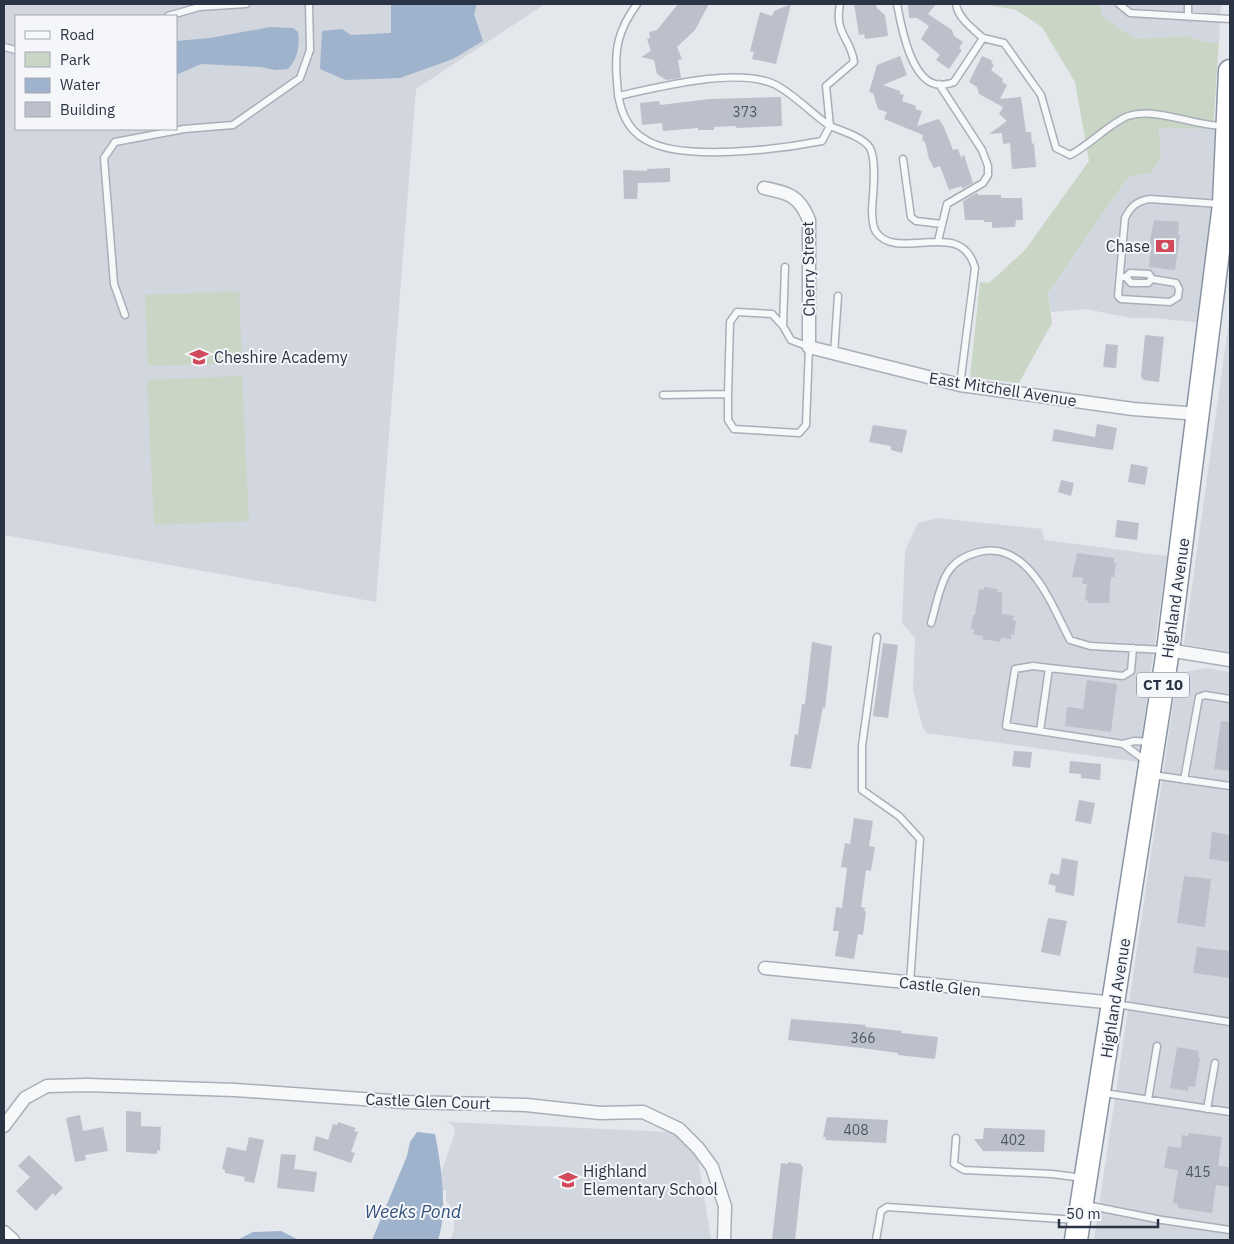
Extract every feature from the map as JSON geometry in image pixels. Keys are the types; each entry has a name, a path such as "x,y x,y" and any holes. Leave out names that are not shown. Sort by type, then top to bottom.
{"highway":[{"name":"Highland Avenue","path":"1079,1222 1115,1003 1168,650 1199,414 1224,204 1230,71"}],"street":[{"name":"Cherry Street","path":"764,188 791,194 804,207 809,220 809,347"},
{"name":"East Mitchell Avenue","path":"809,347 960,385 1133,409 1199,414"},
{"path":"1168,650 1230,660"},
{"name":"Castle Glen","path":"764,968 1115,1003"},
{"name":"Castle Glen Court","path":"4,1126 25,1098 47,1086 86,1085 235,1090 405,1102 526,1105 600,1113 643,1112 679,1129 712,1167 725,1206 724,1240"},
{"path":"4,1232 13,1240"}],"lane":[{"path":"172,15 200,7 246,4"},
{"path":"124,315 114,284 104,158 115,142 184,129 233,125 300,78 310,50 309,4"},
{"path":"637,4 624,22 617,43 615,67 621,112 631,128 646,140 667,148 707,152 790,148 822,141 830,126 826,86 854,62 853,53 842,34 838,19 840,4"},
{"path":"897,4 904,35 913,60 924,76 934,84 954,82 983,38"},
{"path":"956,4 957,10 967,24 983,38 1004,43 1041,95 1056,148 1070,155 1084,148 1128,116 1159,114 1213,126 1228,126"},
{"path":"1119,4 1130,13 1230,19"},
{"path":"1188,4 1188,17"},
{"path":"618,96 700,80 754,78 766,81 784,90 830,126 861,140 870,148 873,160 872,219 876,232 887,240 901,244 938,241 959,245 972,256 976,268 960,385"},
{"path":"938,241 947,204 983,183 988,175 988,166 982,150 939,84"},
{"path":"903,159 911,217 916,221 942,224"},
{"path":"1118,276 1126,277 1130,273 1149,274 1152,279 1176,283 1179,289 1178,297 1170,302 1121,299 1118,296 1116,289 1125,218 1130,207 1140,201 1150,199 1224,204"},
{"path":"783,326 785,268"},
{"path":"834,354 838,296"},
{"path":"737,312 772,314 783,326 790,340 809,347 806,425 799,432 734,429 728,420 728,394 730,322 737,312"},
{"path":"663,394 728,394"},
{"path":"931,623 947,573 957,562 971,554 985,550 998,551 1019,560 1037,577 1070,640 1090,646 1168,650"},
{"path":"877,637 862,746 862,790 899,816 920,839 910,983"},
{"path":"1133,648 1131,671 1123,676 1033,666 1016,669 1006,726 1123,744 1134,741 1154,742"},
{"path":"1040,731 1049,668"},
{"path":"1184,780 1199,697 1205,695 1230,699"},
{"path":"1123,744 1150,770 1184,780 1230,786"},
{"path":"1115,1003 1230,1022"},
{"path":"1148,1100 1157,1046"},
{"path":"1207,1109 1215,1063"},
{"path":"1100,1093 1230,1112"},
{"path":"956,1138 954,1164 964,1170 1052,1174 1086,1178"},
{"path":"876,1240 881,1211 887,1207 1079,1222 1162,1220 1230,1230"}],"shaded area":[{"name":"Cheshire Academy","path":"4,4 545,4 416,89 376,602 4,535"},
{"path":"1099,4 1221,4 1219,42 1208,43 1187,36 1135,39 1104,18"},
{"path":"1159,128 1217,129 1203,323 1155,318 1131,318 1086,309 1051,312 1048,293 1128,177 1151,173 1161,157"},
{"path":"1230,313 1230,652 1184,644"},
{"path":"937,518 1042,529 1044,540 1167,556 1138,762 927,733 923,728 913,690 915,638 902,623 905,551 918,523"},
{"path":"1206,668 1230,672 1230,1240 1094,1240 1176,685 1184,672"},
{"name":"Highland Elementary School","path":"447,1122 694,1133 711,1240 450,1240 454,1230 454,1212 446,1200 446,1190 417,1198 441,1173 455,1133 454,1126"}],"green space":[{"path":"983,4 1099,4 1104,18 1135,39 1187,36 1208,43 1219,42 1213,129 1159,128 1161,157 1151,173 1128,177 1048,293 1052,323 1019,383 970,377 980,282 989,283 1025,250 1089,161 1075,82 1042,27 1016,10"},
{"path":"239,291 242,363 148,366 145,295"},
{"path":"242,376 249,521 154,525 147,380"}],"water":[{"path":"391,4 477,4 474,14 483,41 453,59 400,78 345,80 320,69 322,31 342,29 351,35 391,33"},
{"path":"270,27 293,28 298,32 299,42 298,51 288,69 275,70 261,67 201,64 178,74 178,41 210,38"},
{"name":"Weeks Pond","path":"417,1132 435,1134 443,1202 443,1216 438,1240 372,1240 407,1156 410,1142"},
{"path":"281,1231 299,1240 237,1240 253,1232"}],"building":[{"path":"678,4 709,4 695,30 677,47 682,59 678,60 681,78 666,80 657,74 654,60 641,57 651,51 647,39 650,38 649,32 657,30"},
{"path":"791,4 776,64 752,59 754,52 750,51 760,12 772,16 774,11"},
{"path":"854,4 876,4 877,8 885,15 888,36 865,39 864,34 859,35"},
{"path":"908,4 936,4 928,14 952,30 954,36 963,42 959,48 962,50 949,69 936,60 940,55 921,39 929,26 917,18 909,18"},
{"path":"900,56 907,75 883,85 900,91 900,94 904,95 902,101 916,106 915,109 922,111 917,126 939,119 953,150 958,149 962,160 964,155 973,183 962,189 962,186 949,190 940,166 934,168 929,159 925,142 922,140 923,135 884,119 887,112 878,109 873,93 869,92 877,65"},
{"path":"982,56 993,61 991,63 994,65 991,70 1003,79 1002,82 1007,85 1000,99 1021,97 1026,132 1031,132 1032,144 1034,143 1036,167 1012,169 1010,143 1003,144 1002,133 989,134 1007,121 999,114 1003,107 979,94 977,87 969,82"},
{"path":"781,97 782,126 736,128 736,126 714,127 714,130 698,130 698,128 663,131 662,123 642,125 640,103 659,101 660,105 710,99"},
{"path":"670,168 670,182 638,183 637,199 624,199 623,170 647,171 647,169"},
{"path":"977,193 978,195 1001,195 1001,198 1022,198 1023,220 1016,220 1015,227 992,228 992,222 965,220 963,201"},
{"name":"Chase","path":"1154,220 1179,222 1178,235 1180,235 1175,270 1149,267 1151,245 1149,245"},
{"path":"1145,335 1164,337 1159,382 1144,380 1141,377"},
{"path":"1106,344 1118,345 1116,368 1103,367"},
{"path":"1097,424 1117,428 1113,450 1052,441 1054,429 1095,437"},
{"path":"873,425 907,430 902,453 891,450 891,446 869,442"},
{"path":"1131,464 1148,467 1145,485 1128,482"},
{"path":"1061,480 1074,483 1071,496 1058,492"},
{"path":"1117,520 1139,523 1137,540 1115,537"},
{"path":"1077,553 1114,558 1114,563 1116,563 1114,577 1111,577 1109,603 1088,603 1085,600 1087,584 1082,584 1083,578 1072,577"},
{"path":"984,587 998,589 997,592 1002,592 1002,614 1014,616 1013,620 1016,621 1014,635 1011,634 1011,639 1001,638 1000,642 982,639 983,636 973,634 974,629 971,629 979,589 984,590"},
{"path":"812,642 832,646 825,708 823,707 811,769 790,766 795,734 798,735 802,704 805,704"},
{"path":"883,643 898,645 888,718 873,716"},
{"path":"1087,680 1117,684 1111,732 1065,726 1067,707 1083,709"},
{"path":"1221,721 1230,722 1230,771 1214,769"},
{"path":"1014,751 1032,752 1030,768 1012,766"},
{"path":"1070,761 1101,764 1100,780 1081,778 1081,774 1069,773"},
{"path":"1079,800 1095,803 1091,824 1075,821"},
{"path":"854,818 873,821 869,846 875,847 871,871 866,870 861,907 865,908 864,911 866,911 863,935 858,934 854,959 835,956 839,931 833,931 836,907 842,908 847,868 841,867 845,843 850,844"},
{"path":"1212,832 1230,835 1230,862 1209,859"},
{"path":"1062,858 1078,861 1074,896 1055,892 1056,886 1048,884 1051,873 1059,875"},
{"path":"1184,876 1211,879 1205,927 1177,923"},
{"path":"1048,918 1067,921 1060,956 1041,952"},
{"path":"1197,947 1230,951 1230,978 1193,973"},
{"path":"791,1019 866,1025 865,1027 938,1037 935,1059 788,1040"},
{"path":"1177,1047 1199,1051 1198,1057 1200,1058 1195,1087 1189,1086 1188,1091 1170,1088"},
{"path":"126,1111 141,1112 141,1126 161,1127 160,1151 157,1150 157,1154 126,1152"},
{"path":"80,1115 83,1131 103,1127 108,1151 85,1155 86,1160 75,1162 66,1118"},
{"path":"827,1117 888,1120 886,1143 825,1140 826,1137 823,1137"},
{"path":"338,1122 356,1128 354,1131 358,1132 351,1152 355,1153 351,1163 313,1150 316,1136 328,1140 333,1124 337,1125"},
{"path":"984,1128 1045,1130 1044,1152 983,1151 974,1139 983,1139"},
{"path":"1189,1133 1222,1137 1218,1166 1230,1167 1230,1187 1216,1185 1212,1213 1178,1208 1178,1204 1173,1203 1178,1170 1164,1168 1168,1146 1181,1148 1182,1135 1188,1136"},
{"path":"249,1137 264,1140 254,1183 244,1181 245,1177 225,1173 225,1170 222,1169 227,1147 246,1151"},
{"path":"281,1154 296,1155 294,1169 317,1172 314,1192 277,1188"},
{"path":"29,1155 63,1188 55,1196 53,1193 36,1211 16,1191 30,1177 18,1166"},
{"path":"788,1162 801,1164 803,1167 795,1240 772,1240 781,1163 788,1164"}],"place":[{"name":"Chase","path":"1165,246"},
{"name":"Cheshire Academy","path":"199,357"},
{"name":"Highland Elementary School","path":"568,1180"}]}
